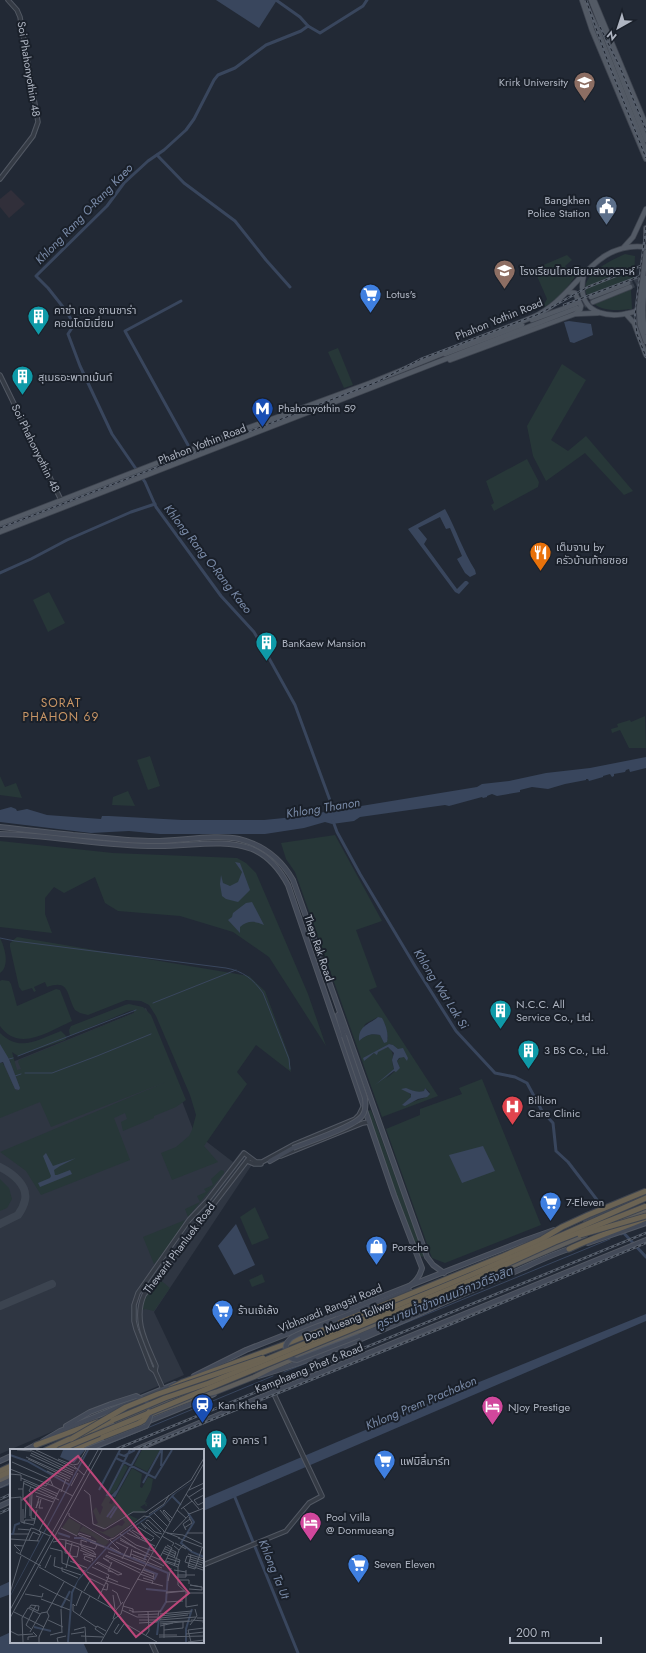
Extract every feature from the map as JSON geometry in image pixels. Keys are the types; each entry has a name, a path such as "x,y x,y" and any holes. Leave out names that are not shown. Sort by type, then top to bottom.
{"highway":[{"path":"36,1445 112,1416 183,1382 291,1342 503,1256 542,1239 562,1227 588,1215 646,1191"},
{"name":"Vibhavadi Rangsit Road","path":"50,1449 83,1438 187,1394 262,1359 609,1216 646,1199"},
{"name":"Don Mueang Tollway","path":"49,1449 72,1438 113,1414 145,1399 252,1360 277,1354 464,1278 646,1199"},
{"name":"Don Mueang Tollway","path":"61,1449 474,1279 555,1242 646,1206"},
{"path":"69,1449 199,1396 216,1392 254,1377 646,1210"},
{"path":"555,1242 646,1217"},
{"path":"569,1249 587,1240 622,1230 646,1217"},
{"path":"450,1299 470,1284"},
{"path":"325,1333 352,1316"},
{"path":"75,1449 140,1423 144,1420 150,1410"},
{"path":"0,1470 10,1465"},
{"path":"0,1476 10,1471"},
{"path":"0,1480 10,1475"}],"main road":[{"path":"583,0 596,26 638,126 646,140"},
{"path":"583,0 592,30 646,159"},
{"path":"592,0 646,151"},
{"path":"592,0 646,125"},
{"path":"623,248 633,237 646,209"},
{"path":"646,228 646,237"},
{"path":"623,248 646,247"},
{"name":"Phahon Yothin Road","path":"0,524 431,358 544,312 554,305 601,258 623,248"},
{"path":"646,252 638,310 640,325 646,342"},
{"path":"585,273 582,282 584,297 586,303 598,313"},
{"path":"646,276 642,310 646,332"},
{"path":"592,300 629,285"},
{"path":"567,292 575,293 581,306 580,310 575,314"},
{"name":"Phahon Yothin Road","path":"0,532 434,364 576,306 431,358"},
{"name":"Phahon Yothin Road","path":"434,364 455,358 575,314 626,314 636,312 646,307"},
{"path":"646,313 646,320"},
{"path":"626,314 634,323 646,355"},
{"path":"634,323 639,315 643,316 646,320"},
{"path":"190,450 193,457"},
{"path":"59,501 60,508"},
{"name":"Thep Rak Road","path":"0,827 142,840 238,839 255,844 270,852 285,866 293,880 427,1257 433,1265 444,1272"},
{"name":"Thep Rak Road","path":"0,834 148,846 238,845 254,850 268,859 280,871 288,885 394,1195 422,1268 421,1274 407,1288"},
{"path":"270,1161 293,1148 355,1123 364,1113 366,1108 365,1098 339,1021 337,1006"},
{"name":"Vibhavadi Rangsit Road","path":"28,1449 60,1431 196,1375 246,1350 407,1288 523,1241 646,1195"},
{"path":"622,1230 646,1223"},
{"name":"Kamphaeng Phet 6 Road","path":"137,1449 646,1240"},
{"path":"254,1377 276,1371 342,1347 418,1315 450,1299 569,1249"},
{"path":"418,1260 427,1257"},
{"path":"440,1304 297,1360 293,1360 287,1354 287,1344 293,1337 435,1279 452,1269"},
{"path":"80,1449 201,1400 216,1392"},
{"path":"60,1431 76,1419 90,1412 132,1396 136,1396 146,1401 150,1410 150,1418 146,1426 88,1449"},
{"path":"0,1461 10,1456"},
{"path":"0,1485 10,1480"},
{"path":"0,1506 10,1501"}],"street":[{"name":"Soi Phahonyothin 48","path":"0,179 33,136 38,122 20,17 17,10 8,0"},
{"name":"Soi Phahonyothin 48","path":"0,375 59,501"},
{"path":"248,1160 262,1162 295,1144 355,1119 359,1115 364,1105"},
{"path":"355,1119 360,1120 359,1125"},
{"path":"248,1160 257,1165 270,1161 359,1125 370,1122"},
{"name":"Thewarit Phanluek Road","path":"155,1370 156,1366 140,1327 139,1309 144,1294 248,1160 244,1153 207,1201 189,1220 138,1293 134,1308 136,1329 152,1368 155,1370 163,1389"},
{"path":"189,1220 197,1224"},
{"path":"138,1293 144,1294"},
{"path":"134,1308 139,1309"},
{"path":"204,1565 286,1531 309,1504 322,1496 273,1392"},
{"path":"151,1643 156,1653"}],"shaded area":[{"path":"11,190 25,204 9,218 0,207 0,199"},
{"path":"625,254 635,256 634,279 588,297 585,289 586,282 591,276 604,265"},
{"path":"567,255 572,260 565,266 575,277 557,300 542,308 547,299 534,269"},
{"path":"631,289 632,309 607,309 598,307 594,304"},
{"path":"338,348 353,385 344,388 328,352"},
{"path":"562,364 586,380 551,440 568,451 586,436 633,491 624,495 585,453 546,481 533,456 527,426"},
{"path":"527,459 539,482 538,487 494,511 491,505 494,503 486,481"},
{"path":"49,592 65,623 48,632 33,600"},
{"path":"645,716 646,748 629,748 620,730 612,733 611,729 618,727 617,724 630,720 631,722"},
{"path":"150,756 160,786 148,790 137,760"},
{"path":"0,776 5,787 16,783 22,798 0,795"},
{"path":"128,791 135,806 112,805 113,797"},
{"path":"335,835 382,921 356,930 377,987 369,990 438,1096 382,1117 295,872 286,859 281,843","holes":["378,1017 385,1024 388,1038 384,1043 380,1035 374,1034 366,1036 359,1041 365,1024","389,1044 393,1045 408,1058 402,1056 397,1061 400,1068 386,1079 394,1069 392,1052 388,1047 375,1053","425,1088 430,1092 424,1098 403,1105 411,1097 406,1090 409,1089 418,1092 424,1091"]},
{"path":"0,841 113,853 237,858 246,863 256,873 308,994 326,1046 269,957 233,932 180,916 118,911 105,903 95,877 64,893 54,887 45,898 45,914 52,933 0,927"},
{"path":"17,937 249,976 265,991 289,1056 291,1072 256,1045 237,1072 247,1084 204,1146 218,1162 172,1180 161,1153 176,1147 189,1136 196,1115 190,1095 156,1016 149,1005 141,1001 126,1000 88,1015 75,1010 66,990 60,985 47,987 45,982 34,987 36,991 34,992 32,988 22,991 19,987 10,947 10,943"},
{"path":"0,938 4,947 6,961 3,970 0,973"},
{"path":"0,981 9,981 11,984 17,1006 56,989 60,990 72,1021 44,1034 25,1039 16,1038 8,1034 0,1026"},
{"path":"129,1004 143,1007 151,1015 186,1100 176,1107 154,1116 154,1118 123,1131 121,1122 127,1119 125,1113 114,1118 130,1160 41,1195 26,1171 0,1152 166,1082 51,1127 40,1102 0,1118 0,1063 3,1063 15,1089 17,1091 20,1088 9,1058 0,1061 0,1033 7,1039 22,1043 37,1040 61,1031 67,1037 65,1040 18,1056 12,1052 17,1070 21,1069 18,1062 19,1060 134,1013 134,1010 70,1036 69,1030 71,1026"},
{"path":"146,1008 194,1132 233,1162 242,1150 255,1160 154,1312 184,1375 0,1454 0,1067"},
{"path":"482,1079 541,1225 445,1263 432,1258 386,1129 420,1115 420,1109 462,1094 459,1088"},
{"path":"371,1110 424,1255 423,1257 420,1256 391,1181 367,1111"},
{"path":"221,1170 224,1171 224,1173 188,1217 185,1209 200,1202 197,1196 206,1192 204,1189 213,1185 211,1179"},
{"path":"0,1179 9,1188 12,1199 7,1208 0,1211"},
{"path":"255,1207 269,1238 252,1245 240,1217"},
{"path":"185,1220 173,1241 154,1264 143,1237"},
{"path":"262,1274 265,1282 252,1287 249,1280"},
{"path":"158,1278 170,1288 154,1311 145,1309 141,1311 144,1296"}],"water":[{"path":"216,0 277,0 259,28"},
{"path":"569,321 591,324 593,335 574,343 570,342 564,322"},
{"path":"445,509 476,574 470,577 465,573 457,559 462,556 450,528 446,529 440,517 418,528 427,539 424,544 457,589 465,581 469,583 459,594 455,592 408,529"},
{"path":"646,757 646,768 630,772 629,769 625,772 614,774 612,777 610,774 589,781 586,779 548,789 532,787 520,790 520,792 497,796 492,794 487,797 449,806 445,805 360,817 354,821 332,824 325,822 304,828 265,834 160,834 129,831 91,833 0,822 0,810 11,807 17,811 27,809 47,815 101,819 102,816 182,820 264,820 294,817 477,787 482,784 509,781 546,773 590,768"},
{"path":"235,862 240,863 250,890 238,902 226,899 222,896 220,884 221,875 223,883 230,886 238,882 242,872"},
{"path":"252,902 264,925 255,922 246,923 240,927 240,933 228,920 232,917 233,913 246,903"},
{"path":"378,1017 382,1018 385,1024 388,1039 387,1042 384,1043 380,1035 374,1034 366,1036 359,1041 360,1032 362,1029"},
{"path":"0,1044 9,1059 20,1088 19,1090 15,1089 3,1062 0,1063"},
{"path":"389,1044 398,1049 403,1048 408,1058 407,1061 404,1057 399,1058 397,1061 400,1068 375,1085 394,1069 392,1060 394,1053 388,1047 378,1052 377,1055 374,1053 364,1061 363,1058"},
{"path":"406,1088 419,1092 424,1091 425,1088 430,1094 427,1097 418,1099 405,1106 402,1105 411,1097 411,1094 401,1089"},
{"path":"483,1146 495,1171 462,1183 449,1155"},
{"path":"46,1153 53,1166 76,1158 54,1170 55,1175 70,1170 72,1174 40,1187 38,1183 50,1178 51,1176 43,1156"},
{"path":"236,1224 255,1265 234,1275 218,1246"},
{"path":"646,1314 646,1321 204,1511 204,1499 462,1389"},
{"path":"10,1581 10,1594 0,1598 0,1586"},
{"path":"10,1632 10,1643 83,1643 88,1653 0,1653 0,1637"}],"waterway":[{"path":"276,0 300,17 308,26"},
{"name":"Khlong Rang O-Rang Kaeo","path":"335,814 295,705 265,651 254,632 221,596 156,507 145,482 112,434 80,366 68,334 74,325 67,312 48,288 36,276 107,206 124,183 186,130 194,119 218,75 235,68 266,45 301,31 308,26 320,33 363,6 367,0"},
{"path":"157,155 184,183 235,221 290,287"},
{"path":"181,301 125,331 188,445"},
{"path":"0,573 67,540 131,512 155,504"},
{"name":"Khlong Wat Lak Si","path":"333,821 337,832 360,874 456,1031 495,1073 515,1077 527,1083 542,1111 553,1123 556,1151 568,1162 604,1209"},
{"path":"0,938 226,968 238,971 247,976 263,993 289,1059 290,1069"},
{"path":"153,1003 236,970"},
{"path":"18,1056 136,1010"},
{"path":"25,1073 52,1073 151,1034"},
{"path":"9,1059 13,1058"},
{"path":"15,1076 21,1074"},
{"name":"Khlong Wat Lak Si","path":"621,1230 646,1257"},
{"name":"คูระบายน้ำข้างถนนวิภาวดีรังสิต","path":"621,1235 625,1233"},
{"name":"คูระบายน้ำข้างถนนวิภาวดีรังสิต","path":"359,1342 610,1239"},
{"name":"คูระบายน้ำข้างถนนวิภาวดีรังสิต","path":"284,1372 332,1353"},
{"name":"คูระบายน้ำข้างถนนวิภาวดีรังสิต","path":"96,1449 273,1376"},
{"name":"คูระบายน้ำข้างถนนวิภาวดีรังสิต","path":"0,1488 10,1484"},
{"name":"Khlong Ta Ut","path":"234,1495 298,1653"}],"taxiway":[{"path":"0,1167 18,1180 24,1189 25,1195 24,1204 18,1215 0,1224"},
{"path":"0,1306 52,1284"}],"tunnel":[{"path":"628,283 645,276"},
{"path":"630,287 644,281"},
{"path":"578,308 593,302"}],"railway":[{"path":"586,0 608,62 646,158"},
{"path":"600,27 619,65 646,130"},
{"path":"646,227 635,316 637,334 646,357"},
{"path":"0,528 377,382 421,359 539,314 588,287 646,264"},
{"path":"564,305 646,274"},
{"path":"116,1449 646,1233"},
{"path":"138,1449 449,1325 646,1243"},
{"path":"0,1499 10,1494"},
{"path":"0,1513 10,1508"}],"place":[{"name":"Krirk University","path":"584,102"},
{"name":"Bangkhen Police Station","path":"606,226"},
{"name":"โรงเรียนไทยนิยมสงเคราะห์","path":"504,290"},
{"name":"Lotus's","path":"371,314"},
{"name":"คาซ่า เดอ ซานซาร่า คอนโดมิเนี่ยม","path":"39,336"},
{"name":"สุเมธอะพาทเม้นท์","path":"23,396"},
{"name":"Phahonyothin 59","path":"263,428"},
{"name":"เต็มจาน by ครัวบ้านท้ายซอย","path":"541,572"},
{"name":"BanKaew Mansion","path":"266,662"},
{"name":"N.C.C. All Service Co., Ltd.","path":"500,1030"},
{"name":"3 BS Co., Ltd.","path":"529,1070"},
{"name":"Billion Care Clinic","path":"512,1126"},
{"name":"7-Eleven","path":"551,1222"},
{"name":"Porsche","path":"377,1266"},
{"name":"ร้านเจ้เล้ง","path":"223,1330"},
{"name":"Kan Kheha","path":"202,1424"},
{"name":"NJoy Prestige","path":"493,1426"},
{"name":"อาคาร 1","path":"217,1460"},
{"name":"แฟมิลี่มาร์ท","path":"384,1480"},
{"name":"Pool Villa @ Donmueang","path":"310,1542"},
{"name":"Seven Eleven","path":"358,1584"}],"district":[{"name":"SORAT PHAHON 69","path":"61,710"}],"water label":[{"name":"Khlong Thanon","path":"323,808"},
{"name":"Khlong Prem Prachakon","path":"421,1403"}]}
